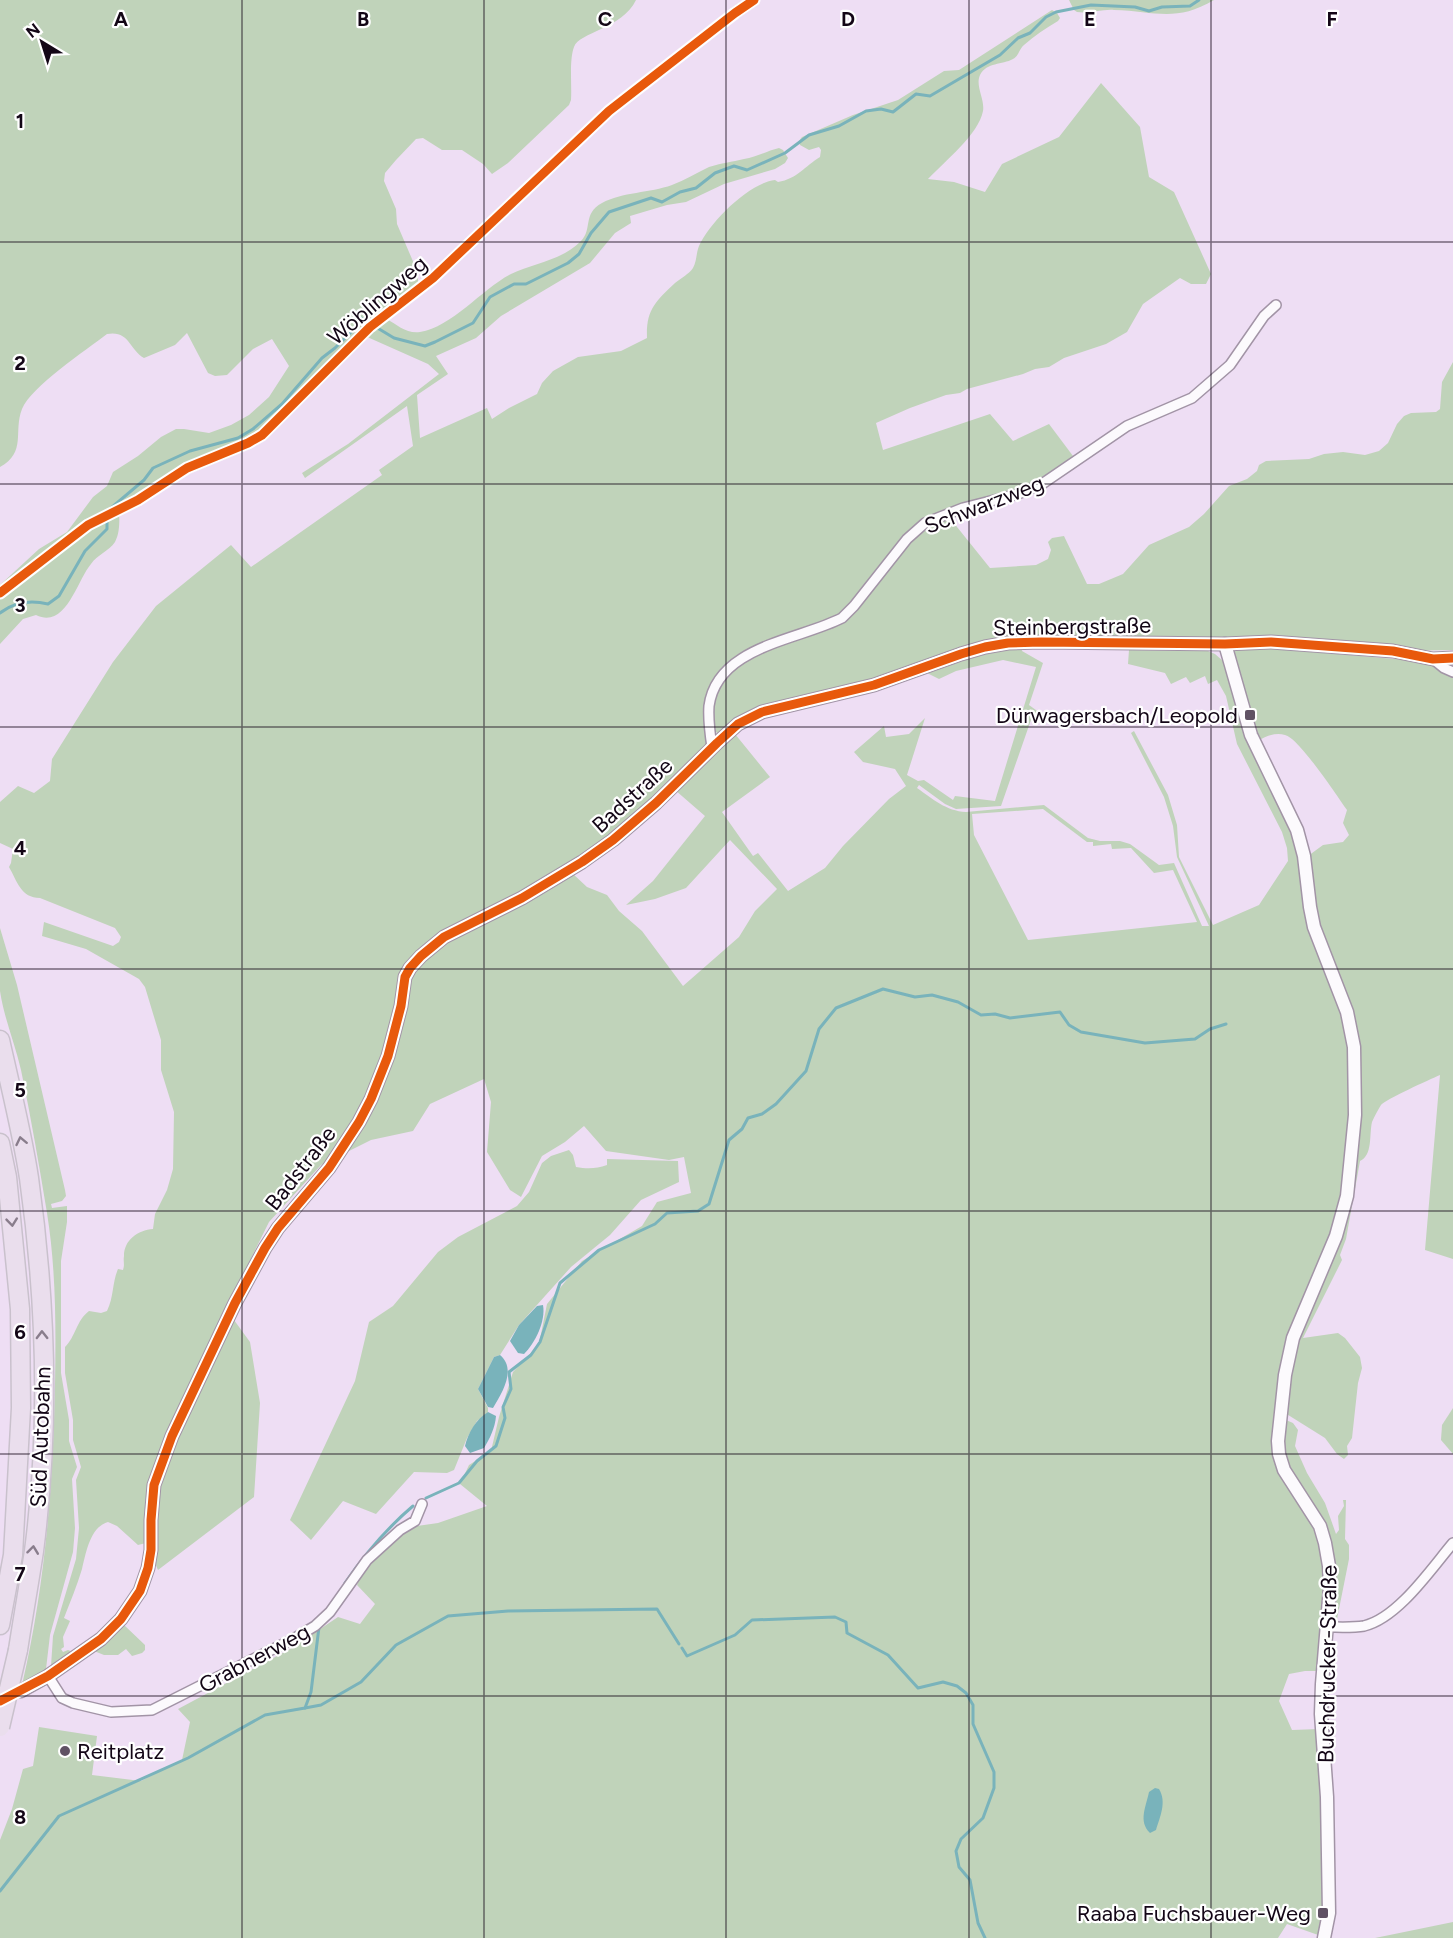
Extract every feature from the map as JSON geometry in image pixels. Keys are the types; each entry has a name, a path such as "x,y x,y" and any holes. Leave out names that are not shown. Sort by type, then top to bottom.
{"highway":[{"name":"Süd Autobahn","path":"0,1040 29,1176 42,1300 43,1402 34,1550 18,1650 0,1727"},
{"name":"Süd Autobahn","path":"0,1143 7,1178 20,1309 21,1397 13,1555 0,1625"}],"street":[{"name":"Wöblingweg","path":"0,592 88,525 138,500 187,468 262,435 370,327 433,278 609,111 754,0"},
{"name":"Schwarzweg","path":"712,747 709,704 713,691 721,677 742,657 842,618 855,606 907,539 925,523 963,508 1032,489 1054,478 1127,426 1192,398 1230,366 1264,316 1276,305"},
{"name":"Steinbergstraße","path":"712,747 738,724 762,712 874,685 985,647 1041,642 1224,644 1271,642 1393,651 1433,659 1453,658"},
{"name":"Buchdrucker-Straße","path":"1224,644 1251,735 1297,830 1304,856 1314,927 1347,1012 1354,1047 1355,1115 1344,1208 1336,1236 1293,1338 1285,1375 1279,1432 1279,1454 1284,1470 1316,1519 1326,1543 1330,1587 1322,1673 1329,1917 1324,1938"},
{"path":"1433,659 1453,672"},
{"name":"Badstraße","path":"21,1691 48,1676 101,1639 121,1618 140,1591 151,1550 154,1485 176,1428 235,1303 265,1248 278,1228 329,1168 371,1099 388,1056 401,1006 405,976 410,968 444,937 522,898 582,862 613,840 656,803 712,747"},
{"name":"Grabnerweg","path":"48,1676 62,1698 111,1712 152,1710 181,1697 315,1626 330,1612 367,1560 400,1530 415,1521 422,1504"},
{"path":"1326,1627 1363,1626 1388,1613 1405,1599 1453,1544"}],"shaded area":[{"path":"0,0 636,0 630,10 612,24 578,42 574,47 572,59 569,105 508,163 492,174 483,164 462,150 442,150 423,138 416,139 385,173 384,181 396,209 397,224 418,273 418,287 367,323 259,432 185,464 119,505 119,528 115,542 91,564 63,610 55,616 46,618 36,615 23,619 0,644 0,598 3,595 0,585 39,549 67,532 93,497 107,486 113,472 138,456 161,437 176,429 209,433 249,415 269,397 289,366 272,339 253,349 227,375 215,376 208,373 187,333 175,345 144,358 124,337 107,334 60,369 27,400 20,417 14,455 0,467"},
{"path":"1069,0 1214,0 1188,11 1165,14 1109,10 1077,12"},
{"path":"1052,10 1057,13 1060,18 1058,21 1022,47 1015,58 983,71 979,79 983,106 980,120 968,138 928,179 954,182 985,192 1002,164 1059,137 1101,83 1140,127 1149,177 1174,192 1211,274 1206,284 1191,284 1180,278 1143,304 1127,332 1106,344 1064,358 1049,367 946,395 876,423 883,450 990,414 1013,441 1049,424 1076,460 1042,483 924,521 841,616 755,648 711,690 709,744 572,873 587,887 607,895 619,911 642,931 683,986 739,937 755,911 777,889 730,840 686,888 655,899 626,905 653,881 705,816 675,790 735,734 770,777 722,812 753,856 758,853 788,891 825,868 889,799 906,786 895,769 863,762 854,752 884,726 886,737 909,734 925,718 907,775 918,781 924,780 953,800 955,796 995,801 1036,667 1003,660 956,671 939,679 927,673 987,651 1021,647 1022,651 1043,663 1029,705 1040,713 1032,717 1001,806 956,809 919,785 917,788 940,804 952,809 966,812 1044,805 1088,838 1130,844 1159,865 1174,863 1202,926 1209,926 1177,857 1173,826 1164,797 1131,733 1134,731 1168,795 1177,825 1179,857 1213,925 1259,905 1288,861 1282,832 1237,744 1226,696 1217,680 1208,684 1205,676 1190,683 1186,677 1171,684 1165,673 1128,664 1129,650 1208,651 1223,661 1283,806 1301,857 1347,1025 1352,1115 1338,1220 1303,1304 1275,1441 1316,1528 1327,1576 1319,1671 1289,1674 1279,1701 1292,1730 1319,1729 1325,1913 1321,1936 1287,1924 1278,1938 0,1938 0,1840 12,1809 23,1769 33,1766 39,1727 97,1736 92,1775 141,1781 182,1760 190,1722 178,1709 292,1648 338,1617 360,1624 375,1604 357,1585 364,1569 398,1532 410,1527 438,1523 487,1506 460,1484 469,1465 491,1451 513,1372 539,1344 547,1304 582,1261 642,1226 657,1202 691,1193 684,1157 669,1160 606,1151 584,1126 565,1142 542,1156 521,1197 510,1190 487,1152 491,1102 484,1079 430,1104 413,1131 371,1140 321,1165 269,1222 226,1309 250,1342 260,1403 254,1497 158,1570 146,1543 138,1545 117,1526 108,1522 97,1529 87,1548 64,1618 70,1621 63,1637 64,1647 61,1649 63,1652 68,1650 73,1652 51,1666 53,1636 76,1559 79,1528 76,1480 81,1467 73,1440 73,1420 65,1373 65,1347 81,1319 89,1311 101,1313 107,1311 118,1269 123,1270 126,1245 142,1231 153,1229 155,1214 167,1190 173,1169 174,1112 161,1070 161,1040 145,987 139,979 86,949 42,936 44,922 113,946 119,942 121,937 115,928 24,892 9,867 13,849 0,843 0,802 18,786 34,793 50,781 52,759 113,662 156,606 231,545 251,567 382,475 379,470 413,446 407,406 305,478 302,473 348,444 439,374 428,364 365,336 387,319 411,332 432,329 444,323 511,274 566,253 585,236 592,212 602,203 610,199 672,185 709,167 779,148 783,150 788,158 785,163 775,169 724,184 686,202 630,216 631,223 615,233 590,263 501,316 476,338 436,356 448,374 417,395 420,438 487,408 492,419 537,394 542,383 553,371 578,357 621,351 647,338 648,320 653,307 675,283 693,268 704,236 721,215 754,188 775,180 778,182 790,178 820,157 819,147 809,150 800,145 799,141 802,137 853,115 898,100 944,71 959,70","holes":["1043,809 1087,842 1093,842 1093,846 1111,844 1112,849 1131,848 1154,873 1173,870 1197,922 1028,940 974,835 972,814"]},
{"path":"1453,362 1453,650 1393,651 1041,638 843,689 719,734 716,732 713,711 716,693 737,667 769,650 834,626 900,549 928,525 949,517 990,568 1036,565 1048,559 1051,550 1048,542 1052,538 1064,536 1087,584 1099,584 1123,574 1149,545 1189,527 1229,486 1247,479 1257,471 1259,465 1266,461 1309,459 1324,454 1343,452 1365,455 1379,451 1388,443 1397,424 1404,416 1411,413 1436,412 1440,409 1442,382"},
{"path":"1225,644 1429,662 1441,672 1453,677 1453,1259 1425,1250 1440,1075 1385,1102 1375,1116 1372,1122 1369,1149 1360,1161 1346,1239 1340,1255 1342,1260 1303,1338 1338,1333 1360,1357 1362,1368 1358,1383 1352,1438 1347,1446 1348,1455 1344,1459 1337,1454 1325,1438 1285,1413 1294,1350 1340,1238 1360,1084 1318,926 1308,856 1323,845 1343,842 1349,835 1343,823 1347,810 1308,756 1291,739 1278,734 1258,741"},
{"path":"0,928 17,985 66,1196 62,1201 51,1204 52,1208 67,1206 61,1261 61,1373 69,1420 69,1441 77,1467 72,1479 75,1528 73,1552 50,1635 46,1669 22,1685 37,1611 50,1498 55,1384 55,1298 50,1234 35,1141 21,1070 0,991"},
{"path":"569,1150 576,1167 584,1168 607,1165 607,1159 678,1161 679,1182 641,1200 610,1235 571,1267 519,1325 500,1355 494,1357 478,1389 488,1412 477,1421 467,1438 454,1470 447,1473 414,1472 376,1514 343,1501 311,1540 290,1520 355,1381 369,1322 393,1306 438,1252 458,1237 517,1206 529,1192 542,1163 551,1156"},
{"path":"543,1305 543,1318 536,1338 524,1354 518,1353 510,1341 519,1325 537,1306"},
{"path":"500,1355 505,1361 508,1374 504,1388 493,1408 488,1407 478,1389 494,1357"},
{"path":"1453,1408 1453,1454 1441,1440 1442,1425"},
{"path":"488,1412 496,1416 490,1437 484,1448 470,1453 465,1446 468,1436 476,1422"},
{"path":"1286,1420 1293,1423 1298,1430 1295,1446 1307,1473 1325,1503 1336,1534 1339,1530 1338,1516 1344,1506 1343,1500 1346,1500 1345,1539 1349,1545 1349,1559 1337,1619 1346,1625 1337,1624 1333,1619 1332,1553 1290,1473 1283,1449"},
{"path":"121,1625 124,1625 145,1645 142,1653 132,1656 126,1649 118,1655 104,1655 94,1651"},
{"path":"1155,1788 1159,1789 1163,1804 1156,1830 1150,1833 1144,1824 1144,1814 1149,1792"},
{"path":"1453,1922 1453,1938 1375,1938"}],"waterway":[{"path":"105,513 144,480 153,468 190,451 238,438 253,429 282,404 322,358 355,328 361,318 394,338 425,346 473,323 490,297 514,284 526,284 568,263 579,254 591,233 609,212 651,198 662,202 680,192 696,188 715,173 734,166 747,170 785,153 809,135 839,126 866,111 881,109 893,112 916,94 930,96 1000,55 1018,38 1030,33 1046,17 1056,12 1091,5 1135,7 1149,11 1162,7 1190,6 1199,0"},
{"path":"0,613 11,606 23,603 48,604 59,596 85,551 107,529 107,519"},
{"path":"426,1498 459,1483 477,1461 496,1446 505,1418 503,1407 511,1389 509,1372 531,1355 540,1342 560,1283 599,1250 655,1224 667,1213 698,1211 709,1204 729,1140 742,1129 748,1118 762,1114 776,1104 806,1071 819,1029 836,1008 883,989 915,997 932,995 958,1002 981,1015 995,1014 1010,1018 1060,1012 1069,1025 1081,1032 1145,1043 1195,1039 1210,1029 1226,1024"},
{"path":"345,1583 377,1542 413,1506"},
{"path":"305,1708 321,1705 361,1682 396,1645 448,1616 508,1611 657,1609 679,1644"},
{"path":"682,1648 687,1656 735,1635 752,1620 835,1617 846,1622 847,1633 888,1655 918,1688 943,1682 957,1686 966,1693 973,1705 973,1724 994,1772 994,1788 983,1818 961,1839 956,1851 959,1867 970,1880 978,1923 985,1938"},
{"path":"0,1891 59,1816 188,1758 265,1715 305,1708 311,1692 319,1627"}],"cycle path":[{"path":"0,593 88,525 138,500 187,468 262,435 370,327 433,278 609,111 754,0"},
{"path":"0,1701 48,1676 101,1639 121,1619 140,1591 151,1550 154,1485 172,1436 235,1303 265,1248 278,1228 329,1168 371,1099 388,1056 401,1006 405,977 410,968 444,937 522,898 582,862 613,840 656,803 738,724 762,712 874,685 961,654 1008,643 1225,644 1271,642 1393,651 1433,659 1453,658"}],"place":[{"name":"Dürwagersbach/Leopold","path":"1250,715"},
{"name":"Reitplatz","path":"65,1751"},
{"name":"Raaba Fuchsbauer-Weg","path":"1323,1913"}]}
